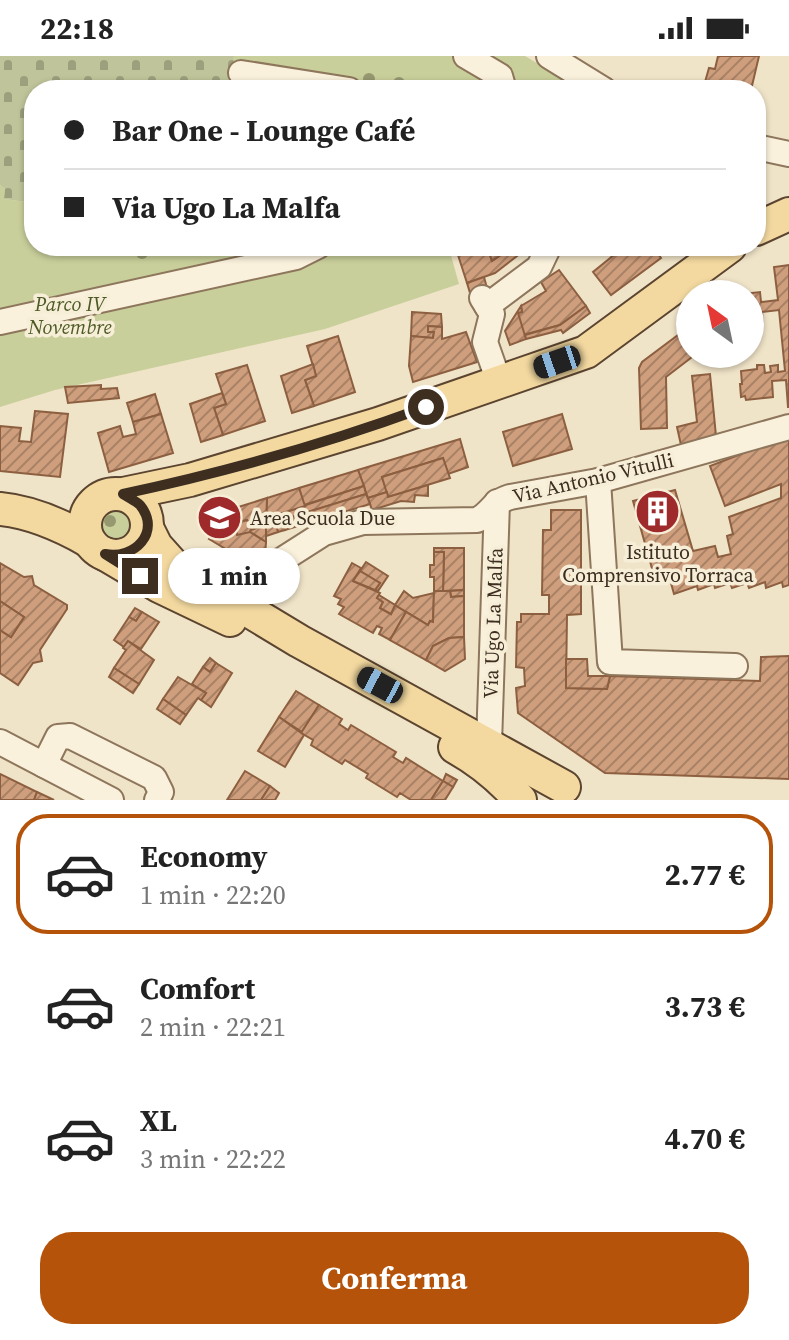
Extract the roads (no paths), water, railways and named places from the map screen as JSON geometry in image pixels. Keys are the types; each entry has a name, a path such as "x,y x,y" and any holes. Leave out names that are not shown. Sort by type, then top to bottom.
{"main road":[{"path":"766,224 789,214"},
{"path":"8,510 109,498 190,480 364,429 586,352 716,256"},
{"path":"109,498 139,503 156,546 173,565 299,641 489,744 564,796"},
{"path":"109,498 85,521 97,548 116,556 136,549 143,541 147,528"},
{"path":"8,510 61,525 159,586 224,617 472,756 501,778 502,796"}],"street":[{"path":"466,56 500,76 501,80"},
{"path":"549,56 588,80"},
{"path":"241,73 263,80"},
{"path":"766,148 789,154"},
{"path":"256,266 264,256"},
{"path":"0,322 298,256"},
{"path":"499,382 485,342 492,314 485,302 539,267 544,256"},
{"name":"Via Antonio Vitulli","path":"273,572 277,563 324,533 363,522 477,520 497,502 598,481 789,427"},
{"path":"598,481 610,662 735,666"},
{"name":"Via Ugo La Malfa","path":"489,744 497,502"},
{"path":"44,765 58,737 70,736 154,778 161,792 157,800"},
{"path":"0,742 111,800"}],"place":[{"name":"Istituto Comprensivo Torraca","path":"658,512"},
{"name":"Area Scuola Due","path":"219,518"}],"park label":[{"name":"Parco IV Novembre","path":"70,316"}]}
